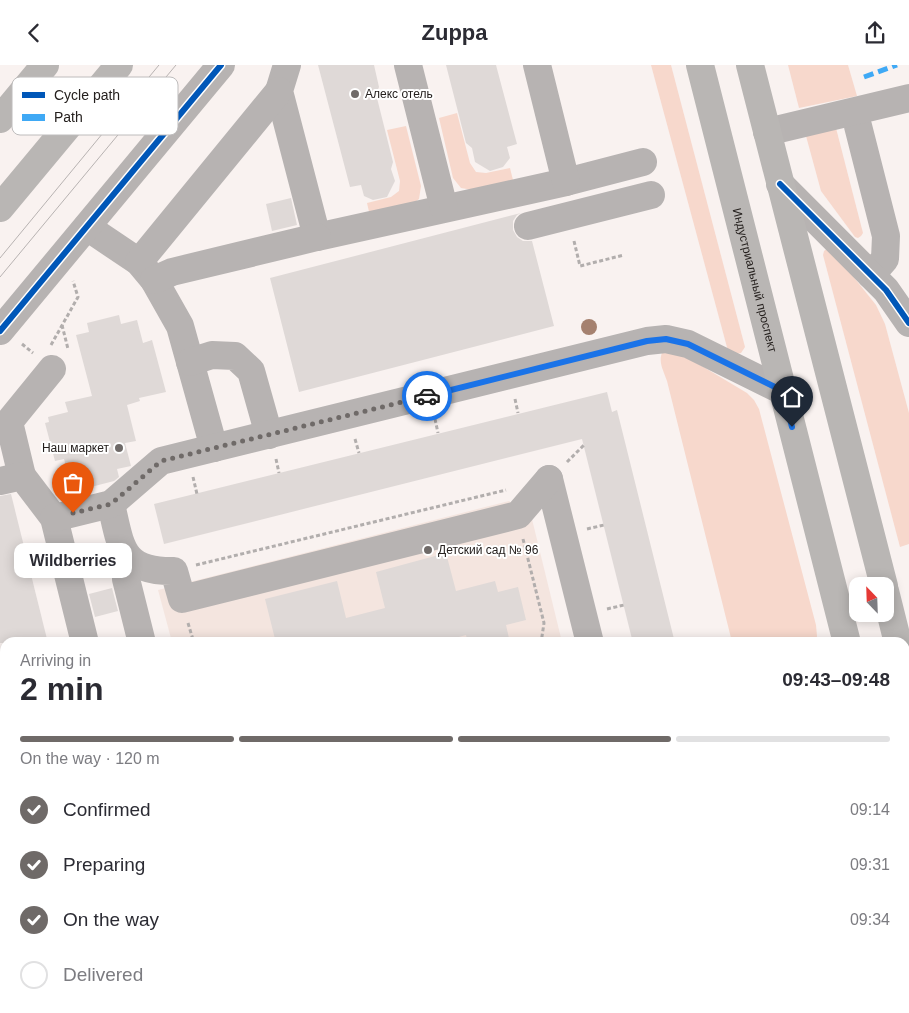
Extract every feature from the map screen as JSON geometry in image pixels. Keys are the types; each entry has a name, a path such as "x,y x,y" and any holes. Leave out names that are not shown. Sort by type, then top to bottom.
{"main road":[{"path":"34,77 44,65"},
{"path":"109,77 119,65"},
{"name":"Индустриальный проспект","path":"700,65 783,391 843,637"},
{"path":"750,65 882,577"},
{"path":"0,119 12,104"},
{"path":"0,207 60,135"},
{"path":"893,623 896,637"}],"street":[{"path":"178,117 221,65"},
{"path":"147,271 279,91 287,65"},
{"path":"408,65 444,208"},
{"path":"536,65 566,182"},
{"path":"279,91 317,237"},
{"path":"767,132 909,98"},
{"path":"858,126 886,236 885,259 871,275"},
{"path":"0,331 163,135"},
{"path":"147,271 172,272 643,163"},
{"path":"780,184 886,290 909,323"},
{"path":"653,204 572,234 530,235 653,204"},
{"path":"87,227 147,271 180,326 214,448"},
{"path":"54,518 111,504 161,461 637,344 666,339 688,344 783,391"},
{"path":"190,361 212,355 235,355 251,371 269,435"},
{"path":"57,357 9,422 11,478 54,518 84,637"},
{"path":"111,504 122,549 130,561 160,571 174,571 182,599 518,515 549,479 588,637"},
{"path":"130,561 126,568 126,579 140,637"}],"path":[{"path":"572,234 580,266 624,255"},
{"path":"57,357 62,325 78,297 72,276"},
{"path":"57,357 62,325"},
{"path":"174,571 510,489"},
{"path":"518,515 544,623 543,637"}],"shaded area":[{"path":"651,65 671,65 745,347 741,353 736,354 728,351"},
{"path":"788,65 848,65 857,96 799,108"},
{"path":"457,113 470,163 476,172 486,173 510,168 513,180 473,190 461,188 453,178 439,118"},
{"path":"406,126 421,186 419,199 410,206 370,216 367,203 391,197 399,191 400,181 387,130"},
{"path":"836,128 863,233 858,238 855,237 821,191 806,136"},
{"path":"828,248 832,250 876,305 885,324 909,413 909,544 900,547 823,255 824,251"},
{"path":"675,350 747,393 759,409 816,625 817,637 731,637 661,363 662,353"},
{"name":"Детский сад № 96","path":"509,501 531,515 561,637 171,637 158,590"}],"building":[{"path":"318,65 374,65 379,87 376,94 393,162 391,169 395,181 387,197 373,200 364,196 361,185 350,187"},
{"path":"446,65 496,65 517,144 507,147 510,158 503,167 490,171 475,162 472,148 466,143"},
{"path":"291,198 297,225 272,231 266,204"},
{"path":"521,213 513,221 513,230 517,237 523,241 532,241 554,326 299,392 270,278"},
{"path":"119,315 121,324 137,320 143,343 152,340 166,392 139,398 140,401 127,405 136,441 125,443 131,466 117,469 119,477 114,481 87,488 84,477 70,480 64,459 55,461 45,423 49,422 48,417 68,412 65,402 92,396 76,335 89,332 87,323"},
{"path":"607,392 612,412 617,410 674,637 632,637 582,439 164,544 154,504"},
{"path":"11,494 47,637 0,637 0,496"},
{"path":"446,553 456,591 495,581 498,592 518,587 526,620 506,625 509,637 466,637 466,635 459,637 274,637 265,599 337,581 346,618 385,608 376,572"},
{"path":"112,588 118,611 95,617 89,594"}],"tram line":[{"path":"149,77 159,65"},
{"path":"166,77 176,65"},
{"path":"0,258 101,135"},
{"path":"0,277 118,135"}],"marked path":[{"path":"864,77 897,65"}],"cycle path":[{"path":"178,117 221,65"},
{"path":"0,331 163,135"},
{"path":"780,184 886,290 909,323"}],"way so far":[{"path":"73,513 111,504 161,461 427,396"}],"place":[{"name":"Алекс отель","path":"355,94"},
{"name":"Наш маркет","path":"119,448"},
{"name":"Wildberries","path":"73,513"},
{"name":"Детский сад № 96","path":"428,550"}],"route":[{"path":"427,396 647,341 666,339 688,344 783,391 792,427"}]}
